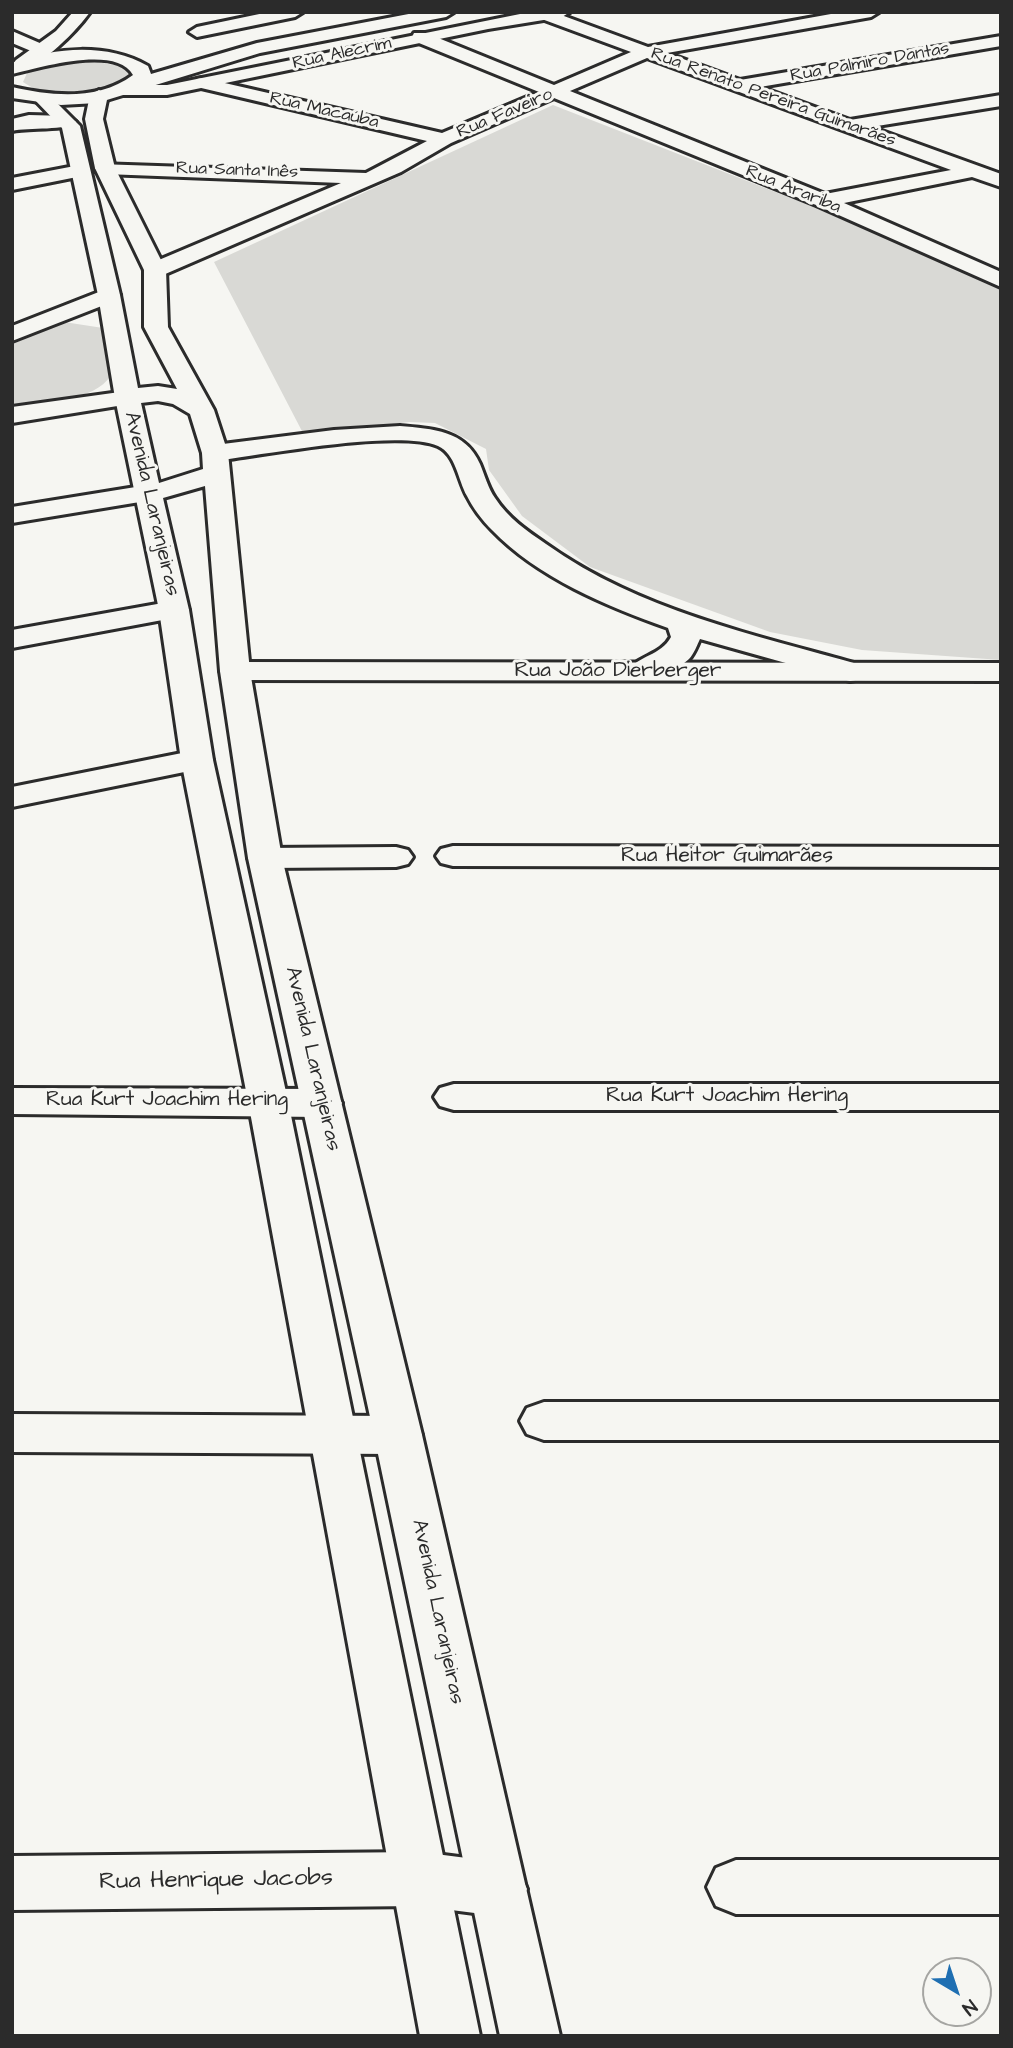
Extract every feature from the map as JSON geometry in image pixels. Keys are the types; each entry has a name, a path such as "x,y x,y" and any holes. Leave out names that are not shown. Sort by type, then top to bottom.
{"main road":[{"path":"197,32 295,12"},
{"path":"181,48 380,12"},
{"path":"32,108 118,90 257,48 446,12"},
{"name":"Rua Faveiro","path":"155,270 369,178 444,139 550,96 646,52 871,12"},
{"name":"Rua Alecrim","path":"118,90 167,90 421,37 554,14"},
{"name":"Rua Renato Pereira Guimarães","path":"554,14 646,52 1001,181"},
{"path":"89,16 83,43 142,70 142,77 118,90"},
{"path":"17,66 43,51 89,16"},
{"path":"12,36 43,51"},
{"name":"Rua Arariba","path":"421,37 550,96"},
{"name":"Rua Arariba","path":"401,41 584,106 823,201 1001,280"},
{"name":"Rua Palmiro Dantas","path":"739,86 1001,41"},
{"path":"17,66 75,56 111,58 149,54"},
{"name":"Rua Macaúba","path":"203,83 444,139"},
{"name":"Avenida Laranjeiras","path":"118,90 94,119 93,170 109,295 127,398 174,610 197,760 268,1101 450,2036"},
{"path":"848,125 1001,100"},
{"name":"Avenida Laranjeiras","path":"32,108 71,126 93,170 155,270 156,327 201,410 217,462 235,671 265,858 398,1435 530,2036"},
{"path":"823,201 1001,167"},
{"name":"Rua Santa Inês","path":"12,184 93,170 323,174 369,178"},
{"path":"12,334 109,295"},
{"path":"12,415 168,393 181,397 201,410"},
{"path":"12,515 178,487 217,462 387,434 423,433 450,442 463,455 479,494 499,522 538,553 589,585 681,623 850,672"},
{"path":"12,639 174,610"},
{"path":"642,672 678,653 686,637 681,623"},
{"name":"Rua João Dierberger","path":"235,671 1001,672"},
{"path":"12,797 197,760"},
{"name":"Rua Heitor Guimarães","path":"453,856 1001,857"},
{"path":"265,858 396,857"},
{"name":"Rua Kurt Joachim Hering","path":"454,1097 1001,1097"},
{"name":"Rua Kurt Joachim Hering","path":"12,1101 322,1103"},
{"path":"544,1421 1001,1421"},
{"path":"12,1433 398,1435"},
{"name":"Rua Henrique Jacobs","path":"12,1883 420,1879 498,1889"},
{"path":"736,1887 1001,1887"}],"shaded area":[{"path":"86,60 131,68 132,78 106,90 78,95 49,93 23,82 28,71"},
{"path":"553,105 801,202 1001,287 1001,660 862,650 770,632 590,567 522,516 489,470 486,449 435,423 409,422 304,435 214,262"},
{"path":"64,322 103,328 111,375 93,391 80,396 12,406 12,341"}]}
